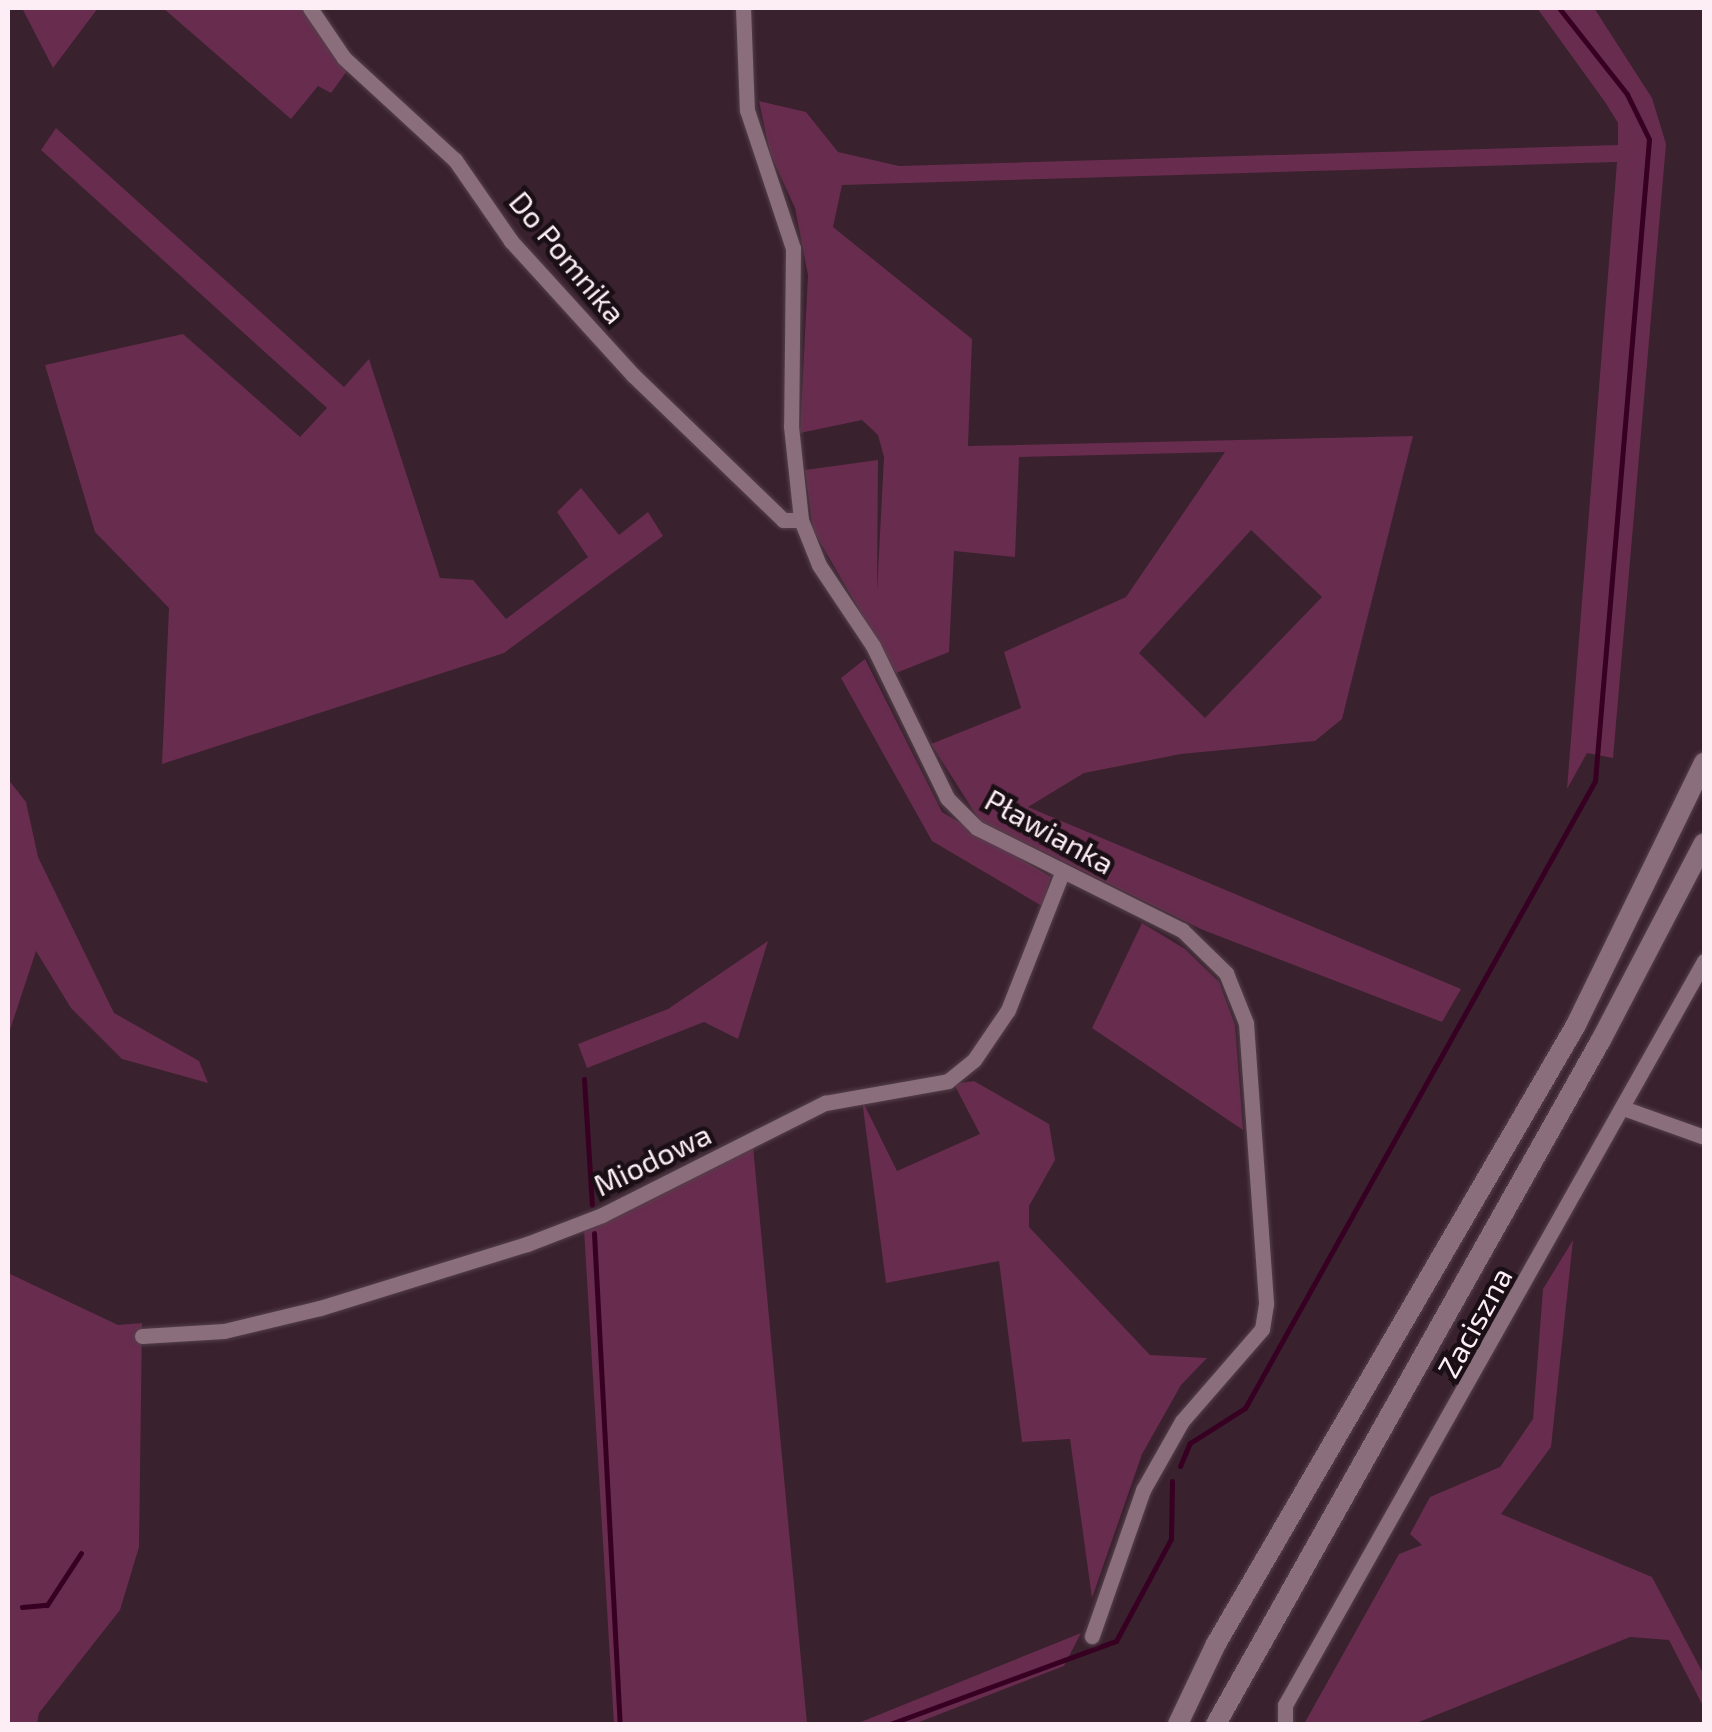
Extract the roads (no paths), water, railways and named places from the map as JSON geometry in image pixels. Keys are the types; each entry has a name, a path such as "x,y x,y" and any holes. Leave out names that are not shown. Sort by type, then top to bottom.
{"street":[{"name":"Do Pomnika","path":"310,8 344,58 455,160 510,241 633,375 783,520 801,520"},
{"name":"Pławianka","path":"743,8 747,110 793,248 789,374 801,520 820,565 873,646 947,798 977,828 1182,930 1226,973 1239,997 1266,1304 1262,1329 1182,1422 1143,1490 1092,1636"},
{"path":"1178,1724 1216,1644 1576,1025 1704,762"},
{"path":"1216,1724 1601,1040 1704,843"},
{"name":"Miodowa","path":"142,1336 244,1326 508,1250 602,1216 825,1103 948,1081 974,1060 1008,1010 1062,872"},
{"name":"Zaciszna","path":"1285,1724 1285,1706 1626,1108 1704,961"},
{"path":"1626,1108 1704,1137"}],"waterway":[{"path":"1180,1466 1190,1443 1245,1408 1595,781 1649,139 1627,94 1559,8"},
{"path":"584,1079 592,1205"},
{"path":"594,1233 620,1724"},
{"path":"890,1724 1116,1641 1171,1539 1172,1481"},
{"path":"22,1607 47,1605 81,1553"}]}
